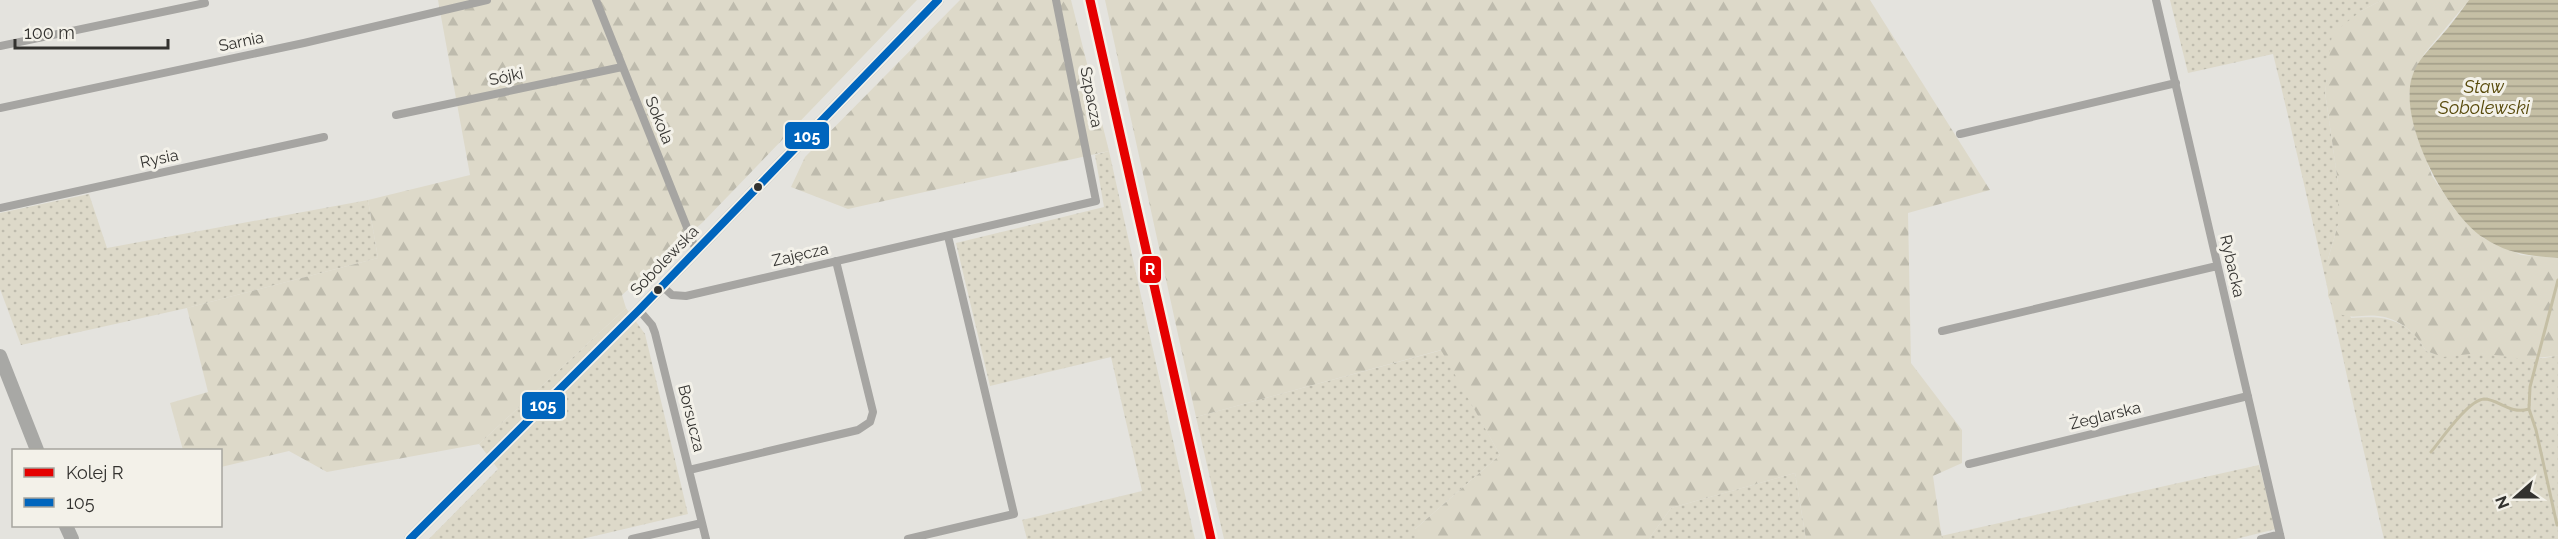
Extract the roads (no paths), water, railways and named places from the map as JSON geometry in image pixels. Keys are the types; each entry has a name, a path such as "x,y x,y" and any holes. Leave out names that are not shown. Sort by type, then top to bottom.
{"main road":[{"path":"0,356 37,449"}],"street":[{"name":"Sarnia","path":"0,108 304,43 487,0"},
{"name":"Sokola","path":"596,0 696,250"},
{"name":"Sobolewska","path":"410,539 639,310 938,0"},
{"name":"Szpacza","path":"1056,0 1096,201"},
{"name":"Rybacka","path":"2156,0 2281,537"},
{"path":"0,46 205,3"},
{"name":"Sójki","path":"396,115 622,67"},
{"path":"1959,134 2176,83"},
{"name":"Rysia","path":"0,208 324,138"},
{"name":"Zajęcza","path":"662,286 672,295 686,296 1096,201"},
{"path":"908,539 1014,514 948,236"},
{"path":"689,470 858,430 870,422 873,412 836,261"},
{"path":"1942,331 2217,266"},
{"name":"Borsucza","path":"639,310 652,325 655,333 706,539"},
{"name":"Żeglarska","path":"1969,464 2248,396"},
{"path":"632,539 702,523"},
{"path":"2260,539 2281,537"}],"water":[{"name":"Staw Sobolewski","path":"2469,0 2558,0 2558,258 2529,255 2502,248 2469,226 2441,188 2428,165 2419,141 2412,117 2410,96 2414,71 2420,60"}],"waterway":[{"path":"2557,525 2536,430 2529,409 2530,387 2558,280"},
{"path":"2431,452 2463,413 2478,401 2489,400 2516,410 2529,409"}],"rail line":[{"name":"R","path":"1090,0 1211,539"}]}
